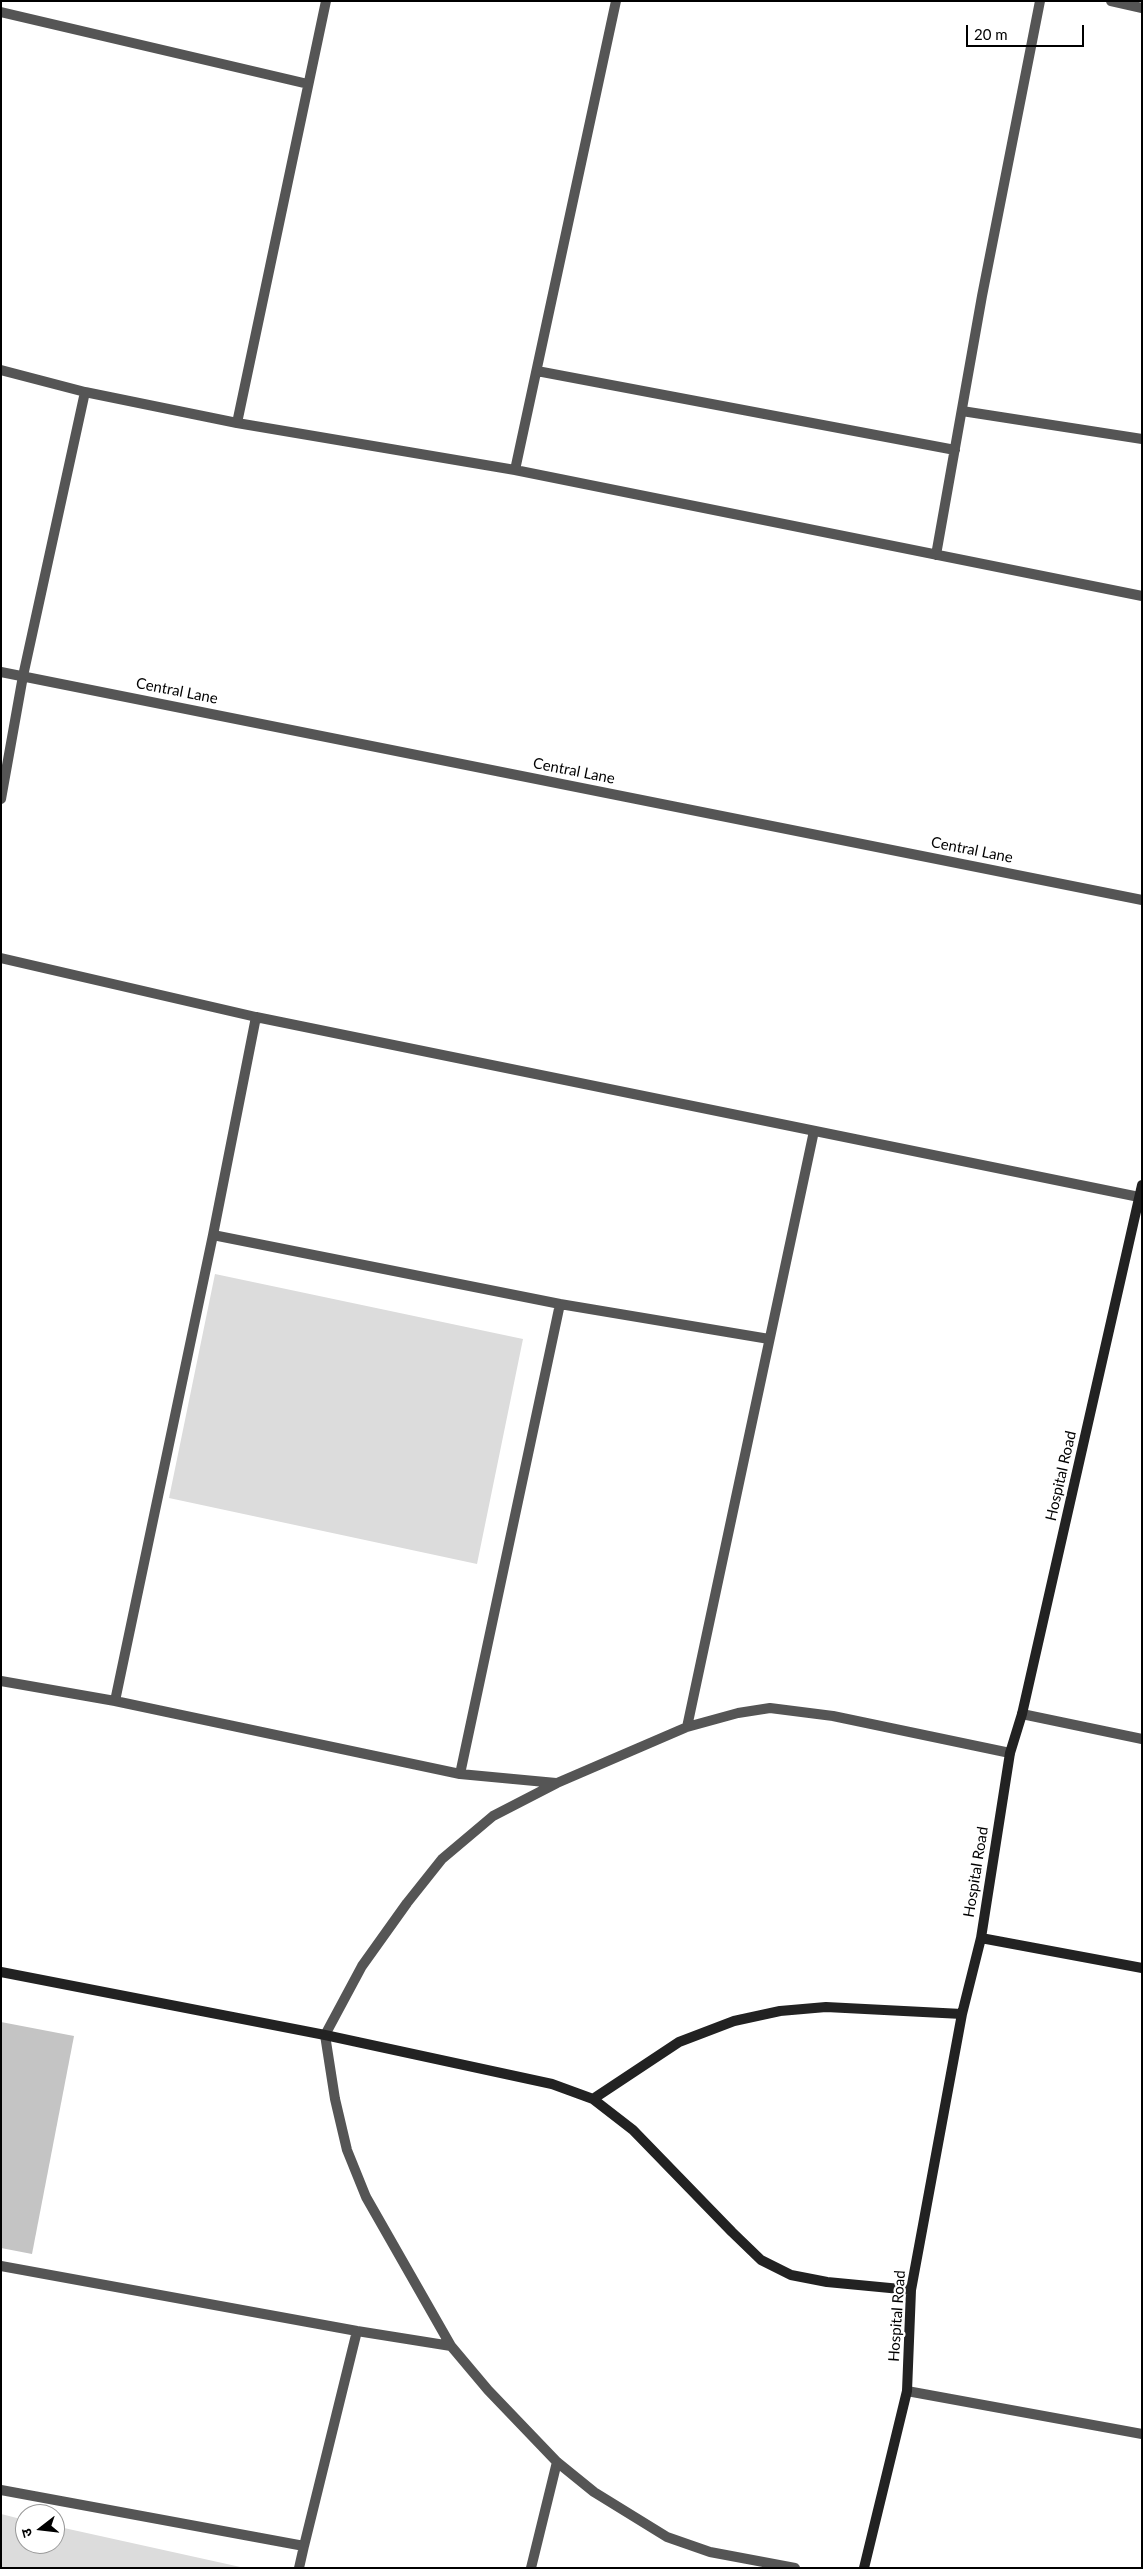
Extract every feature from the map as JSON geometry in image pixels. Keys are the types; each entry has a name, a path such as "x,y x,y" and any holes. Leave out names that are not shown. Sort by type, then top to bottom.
{"street":[{"path":"3,1 1,11 308,84"},
{"path":"237,423 326,1"},
{"path":"515,470 616,1"},
{"path":"936,556 982,296 1040,1"},
{"path":"1111,1 1142,8"},
{"path":"1,370 85,392 237,423 515,470 1142,596"},
{"path":"537,371 954,450"},
{"path":"1,799 23,676 85,392"},
{"path":"962,411 1142,439"},
{"name":"Central Lane","path":"1,672 1142,900"},
{"path":"1,958 256,1017 1140,1197"},
{"path":"114,1701 213,1235 256,1017"},
{"path":"687,1727 814,1131"},
{"name":"Hospital Road","path":"864,2568 907,2391 911,2290 962,2014 980,1938 1010,1753 1022,1714 1142,1185"},
{"path":"213,1235 560,1304 769,1339"},
{"path":"460,1774 560,1304"},
{"path":"1,1681 114,1701 460,1774 557,1783"},
{"path":"795,2568 710,2552 667,2537 594,2492 557,2462 488,2390 451,2346 366,2197 347,2150 335,2099 326,2036 362,1966 406,1903 442,1859 492,1816 557,1783 687,1727 738,1712 770,1708 833,1716 1010,1753"},
{"path":"1022,1714 1142,1739"},
{"path":"980,1938 1142,1968"},
{"path":"1,1972 326,2036 552,2084 593,2099 633,2130 761,2260 791,2275 827,2282 911,2290"},
{"path":"593,2099 679,2042 734,2021 780,2010 826,2007 962,2014"},
{"path":"1,2266 357,2331 451,2346"},
{"path":"299,2568 357,2331"},
{"path":"907,2391 1142,2434"},
{"path":"531,2568 557,2462"},
{"path":"1,2490 304,2546"}],"shaded area":[{"path":"215,1274 523,1339 477,1564 169,1498"},
{"path":"1,2514 15,2518 15,2554 65,2554 65,2528 245,2568 1,2568"}],"building":[{"path":"1,2022 74,2036 32,2254 1,2248"}]}
